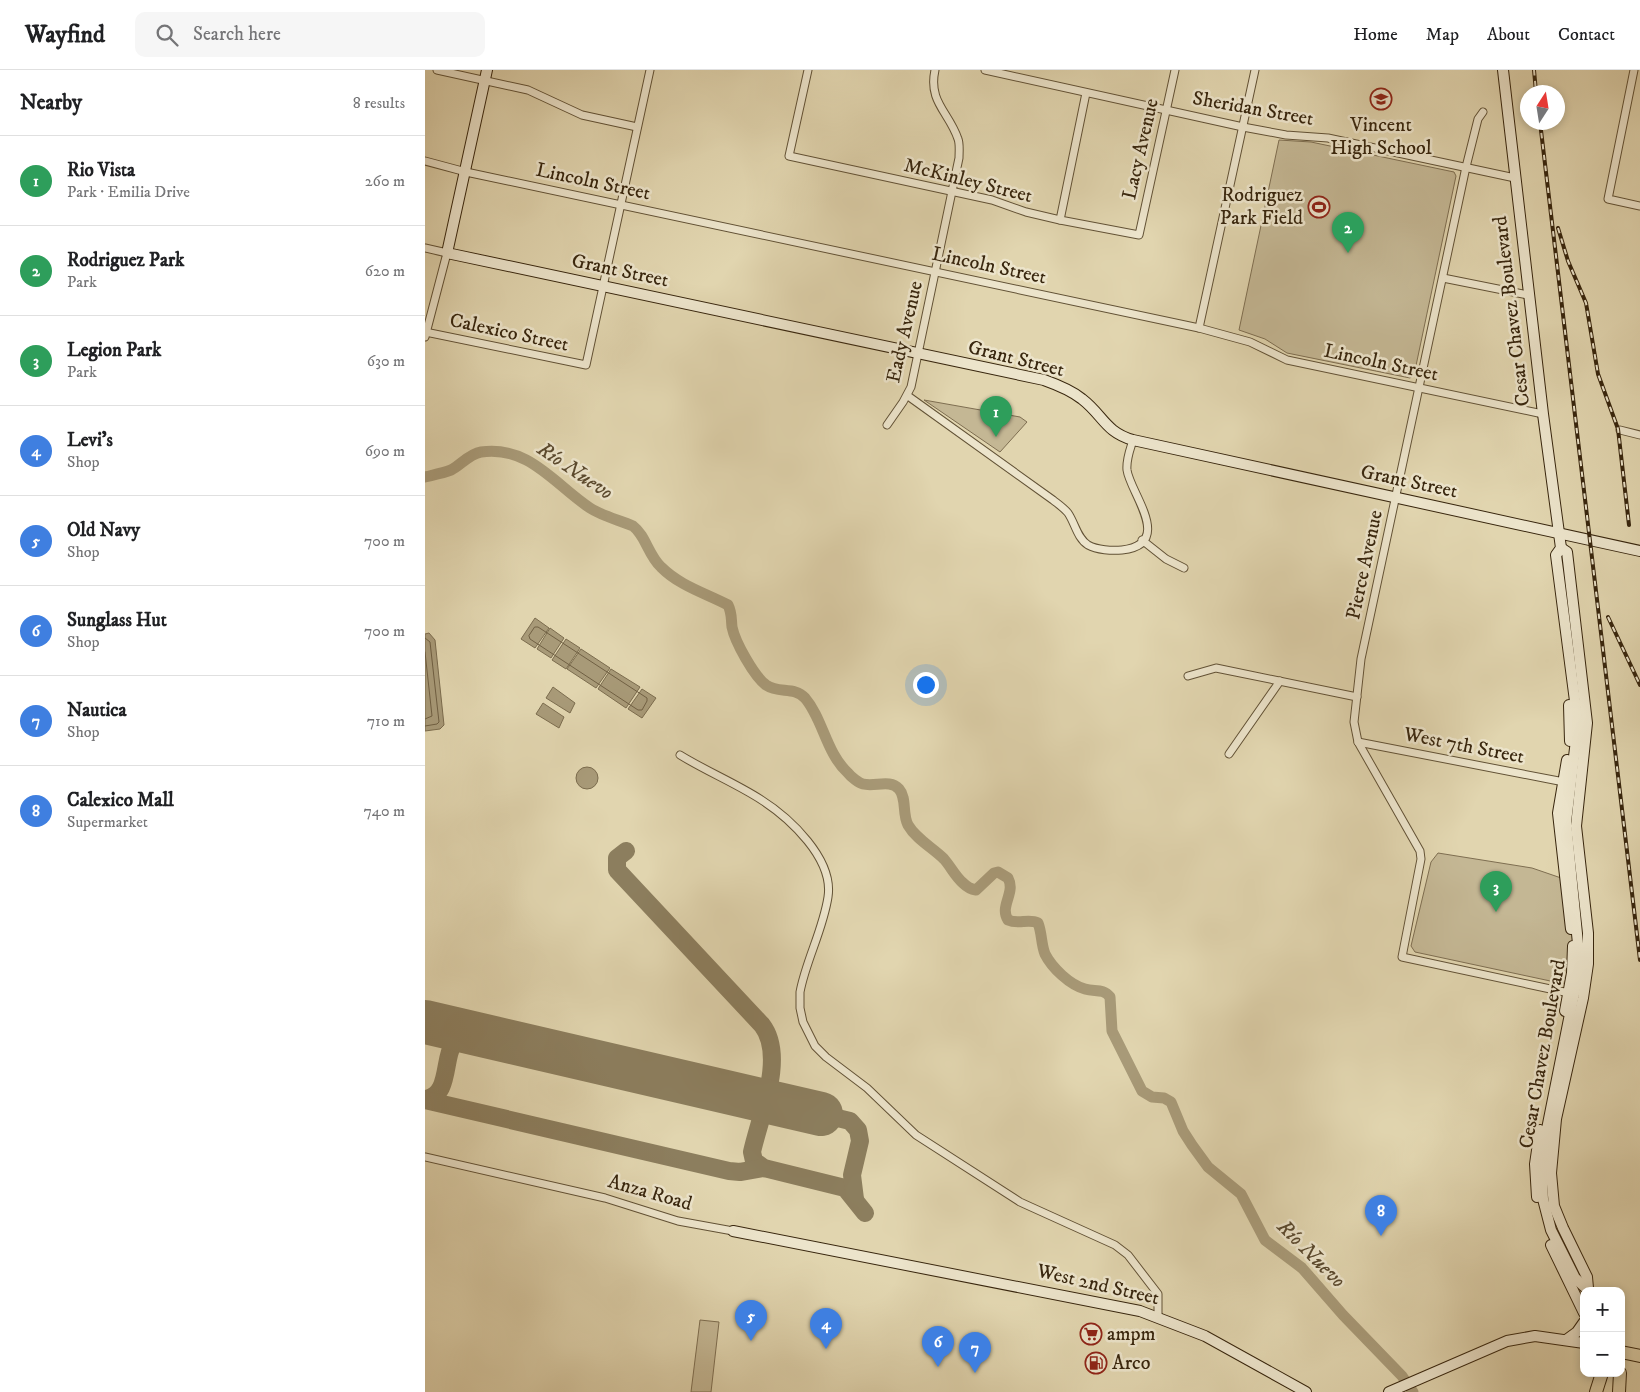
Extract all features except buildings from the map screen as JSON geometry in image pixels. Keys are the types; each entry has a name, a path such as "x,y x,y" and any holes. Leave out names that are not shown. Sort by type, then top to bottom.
{"highway":[{"path":"1625,1353 1640,1356"},
{"path":"1596,1392 1601,1377"},
{"path":"1619,1392 1620,1377"}],"main road":[{"path":"447,253 487,70"},
{"name":"Cesar Chavez Boulevard","path":"1503,70 1557,533 1561,548 1567,552 1586,707 1586,743 1576,826 1588,952 1587,982 1557,1119 1551,1173 1554,1206 1587,1277 1588,1287"},
{"name":"Grant Street","path":"447,253 1044,380 1067,389 1084,401 1112,430 1133,440 1640,551"},
{"name":"Cesar Chavez Boulevard","path":"1561,548 1556,555 1578,724 1566,822 1580,964 1545,1134 1542,1179 1543,1199 1551,1230 1575,1278 1586,1287"},
{"path":"1563,608 1559,619 1571,733 1558,813 1563,875 1573,942 1573,962 1569,993 1541,1121 1534,1177 1538,1206 1546,1233 1580,1305"},
{"name":"Anza Road","path":"733,1231 867,1257"},
{"name":"West 2nd Street","path":"867,1257 1113,1305 1159,1316 1205,1336 1306,1392"},
{"path":"1566,1340 1580,1328"},
{"path":"1391,1391 1507,1341 1535,1336 1580,1342"}],"street":[{"path":"437,70 528,90 582,115 637,127"},
{"path":"603,286 650,70"},
{"name":"McKinley Street","path":"808,70 789,156 992,200 1026,212 1060,220 1139,235"},
{"name":"Eady Avenue","path":"887,425 908,396 919,353 959,158 959,141 936,101 933,87 935,70"},
{"name":"Sheridan Street","path":"985,70 1243,127 1286,135 1328,138 1515,178"},
{"name":"Lacy Avenue","path":"1139,235 1175,70"},
{"path":"1199,328 1255,70"},
{"path":"1634,70 1608,199 1640,206"},
{"path":"1631,88 1640,90"},
{"path":"1060,220 1086,92"},
{"name":"Pierce Avenue","path":"1483,112 1478,119 1467,168 1361,659 1354,722 1358,742 1420,851 1421,859 1401,957 1569,993"},
{"name":"Lincoln Street","path":"425,161 466,172 1199,328 1250,342 1287,360 1543,414"},
{"name":"Grant Street","path":"425,248 447,253"},
{"path":"426,334 447,253"},
{"path":"1443,278 1528,295"},
{"name":"Calexico Street","path":"426,334 586,365 603,286"},
{"path":"908,396 1053,500 1067,512 1081,538 1089,545 1115,551 1127,550 1142,540 1147,534 1148,523 1127,471 1127,460 1133,440"},
{"path":"1620,430 1640,435"},
{"path":"1142,540 1166,559 1184,568"},
{"path":"1188,676 1216,668 1357,698"},
{"path":"1229,754 1280,681"},
{"name":"West 7th Street","path":"1358,742 1564,782"},
{"path":"681,755 763,801 794,826 819,857 826,870 828,898 800,992 800,1008 803,1022 815,1046 826,1057 867,1088 916,1135 1019,1202 1115,1245 1124,1251 1158,1294 1159,1316"},
{"name":"Anza Road","path":"425,1157 605,1198 678,1221 733,1231"}],"shaded area":[{"path":"1279,140 1311,142 1454,172 1456,176 1414,375 1410,378 1287,353 1265,339 1239,330"},
{"path":"924,400 1020,417 1027,422 1000,452"},
{"path":"1438,853 1532,868 1567,880 1576,944 1569,985 1415,952 1411,946 1431,862"},
{"path":"700,1320 719,1322 711,1392 691,1392"}],"water":[{"path":"535,618 549,628 535,648 521,639"},
{"path":"550,628 564,638 551,658 537,649"},
{"path":"429,633 435,640 444,725 440,729 425,731 425,634"},
{"path":"566,639 580,648 566,669 552,660"},
{"path":"581,649 610,668 596,688 567,669"},
{"path":"611,669 640,687 626,708 598,689"},
{"path":"553,687 575,703 570,713 546,698"},
{"path":"642,689 656,698 642,718 628,709"},
{"path":"543,703 564,717 559,728 536,714"},
{"path":"587,767 595,770 598,778 595,786 587,789 579,786 576,778 579,770"}],"waterway":[{"name":"Río Nuevo","path":"425,477 451,470 473,455 481,452 498,451 513,455 540,469 595,511 633,526 641,535 653,557 668,574 684,584 728,605 737,641 761,681 771,688 796,692 805,698 811,706 829,746 841,765 851,776 863,784 891,784 899,789 903,797 906,821 911,830 944,859 967,887 976,890 994,873 998,872 1008,878 1010,889 1005,910 1008,920 1038,923 1045,954 1057,970 1079,987 1102,991 1110,997 1112,1031 1142,1091 1152,1097 1164,1098 1171,1102 1183,1131 1192,1145 1208,1167 1241,1194 1265,1240 1302,1268 1343,1315 1402,1376 1413,1392"}],"taxiway":[{"path":"626,851 617,858 617,870 762,1025 769,1038 772,1053 769,1087 752,1152 754,1161 764,1168 845,1188 865,1213"},
{"path":"425,1022 435,1025 442,1030 448,1037 451,1047"},
{"path":"425,1099 439,1092 445,1077 453,1044 469,1035 485,1036"},
{"path":"425,1100 729,1171 740,1172 764,1168"},
{"path":"821,1114 850,1121 858,1130 860,1141 852,1175 855,1199"}],"runway":[{"path":"425,1022 821,1114"}],"railway":[{"path":"1534,70 1535,85"},
{"path":"1541,130 1640,960"},
{"path":"1558,228 1568,261 1586,303 1598,374 1618,429 1629,525"},
{"path":"1608,617 1640,685"}],"place":[{"name":"Vincent High School","path":"1381,99"},
{"name":"Rodriguez Park Field","path":"1319,207"},
{"name":"Rodriguez Park","path":"1348,253"},
{"name":"Rio Vista","path":"996,437"},
{"name":"Legion Park","path":"1496,912"},
{"name":"Calexico Mall","path":"1381,1236"},
{"name":"ampm","path":"1091,1334"},
{"name":"Old Navy","path":"751,1341"},
{"name":"Levi's","path":"826,1349"},
{"name":"Arco","path":"1096,1363"},
{"name":"Sunglass Hut","path":"938,1367"},
{"name":"Nautica","path":"975,1373"}]}
